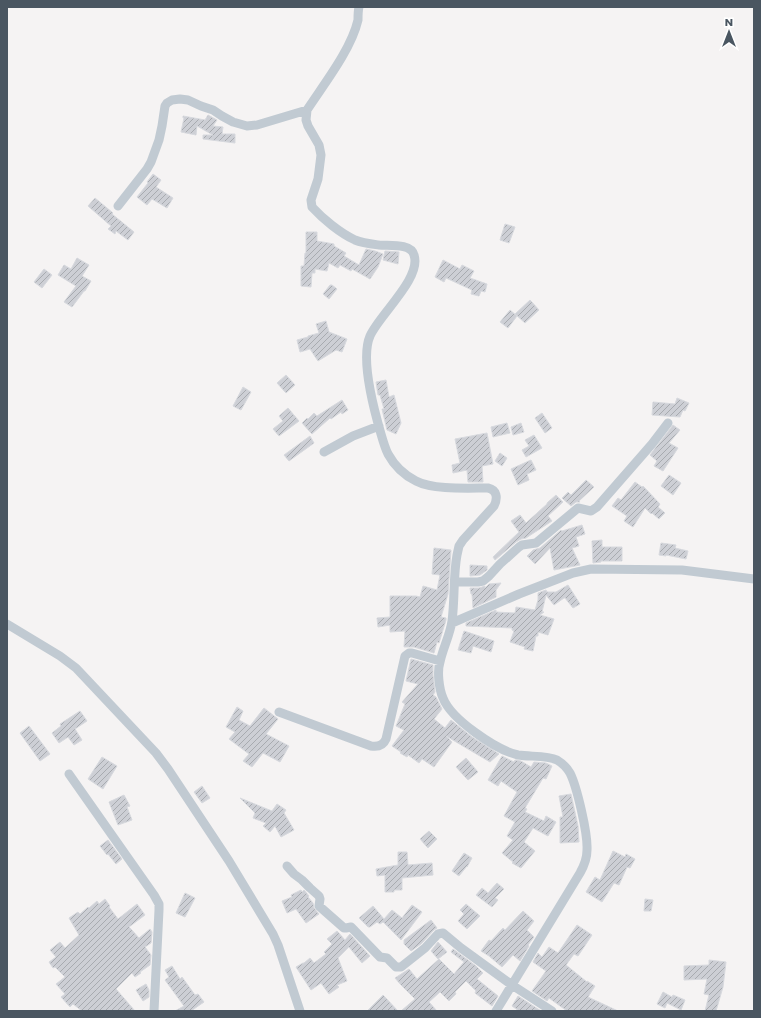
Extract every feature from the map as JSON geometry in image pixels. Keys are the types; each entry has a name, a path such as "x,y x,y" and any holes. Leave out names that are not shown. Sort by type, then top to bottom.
{"street":[{"path":"359,7 358,19 348,47 307,110 306,120 319,145 321,154 318,179 312,200 312,207 324,219 353,239 365,243 403,247 412,251 415,256 414,267 408,282 376,324 368,342 366,361 370,392 378,426 390,457 403,473 422,484 468,488 488,488 492,489 497,498 494,506 462,540 459,546 455,563 452,623 440,661 440,689 443,699 449,709 484,739 517,755 551,758 564,766 571,776 582,816 587,850 580,873 496,1011"},
{"path":"118,206 151,162 159,140 164,106 169,101 180,98 188,100 214,110 233,122 248,126 262,124 307,110"},
{"path":"455,582 478,582 485,580 519,547 538,542 578,508 589,510 595,509 652,444 668,423"},
{"path":"324,452 350,437 378,426"},
{"path":"452,623 546,583 573,573 591,569 682,570 754,579"},
{"path":"7,624 60,656 76,668 156,753 229,861 273,934 300,1011"},
{"path":"279,712 371,746 379,746 383,744 386,739 405,656 412,653 440,661"},
{"path":"68,774 159,904 154,1011"},
{"path":"287,866 319,896 319,906 322,910 344,928 351,927 380,957 387,958 396,967 401,967 425,948 438,934 442,933 512,985 552,1011"}],"building":[{"path":"208,115 217,120 213,126 223,127 222,134 235,134 235,143 203,139 203,135 213,135 197,126 196,135 181,132 184,118 183,116 205,120"},
{"path":"153,174 161,180 156,187 173,198 167,208 152,199 147,205 137,197"},
{"path":"95,198 134,232 128,240 116,231 115,234 108,229 111,226 88,206"},
{"path":"505,224 515,227 509,243 500,240"},
{"path":"306,232 317,232 317,241 334,244 334,246 346,253 344,256 359,265 366,249 383,254 378,267 370,279 352,269 351,271 340,265 338,268 329,263 327,271 315,269 315,273 312,273 311,287 301,286 301,266 304,266 306,253"},
{"path":"385,251 399,252 398,264 383,260"},
{"path":"77,258 89,265 82,276 91,281 72,307 64,302 76,286 58,275 64,265 71,269"},
{"path":"443,260 460,269 462,265 474,271 470,278 487,284 485,292 481,291 479,296 471,294 472,290 446,278 444,282 435,277"},
{"path":"44,269 52,275 42,288 34,282"},
{"path":"330,285 337,289 329,299 323,294"},
{"path":"530,300 539,310 525,323 515,314"},
{"path":"510,310 517,316 508,328 500,322"},
{"path":"326,321 329,332 347,339 342,352 336,350 318,361 310,349 300,352 297,340 319,333 316,324"},
{"path":"286,375 295,385 286,393 277,383"},
{"path":"386,380 389,397 394,395 401,423 396,434 387,430 382,409 384,409 380,395 378,395 376,382"},
{"path":"243,387 251,392 241,410 233,406"},
{"path":"677,398 689,403 685,411 683,410 680,417 652,415 653,402 675,404"},
{"path":"342,400 348,410 342,414 341,412 331,419 330,418 312,434 302,423 314,413 317,416"},
{"path":"288,408 299,421 279,436 273,429 283,421 279,416"},
{"path":"542,413 552,428 545,433 535,418"},
{"path":"507,423 510,433 493,437 491,427"},
{"path":"521,423 524,432 513,435 511,427"},
{"path":"673,425 680,430 669,443 678,448 663,471 654,466 657,461 650,455"},
{"path":"487,433 493,464 482,466 483,482 468,482 467,470 453,473 452,465 460,463 455,439"},
{"path":"534,435 542,448 526,457 522,450 529,446 525,440"},
{"path":"310,436 314,443 289,461 284,455"},
{"path":"500,453 507,458 502,466 495,461"},
{"path":"531,460 536,470 527,474 529,480 518,485 511,469"},
{"path":"669,475 681,483 673,495 661,486"},
{"path":"586,480 594,487 579,501 580,502 576,502 571,506 562,498 568,492 571,495"},
{"path":"635,482 642,487 643,486 660,504 658,507 665,513 659,519 645,508 633,527 624,521 627,516 612,506 618,498 621,500"},
{"path":"556,495 563,502 548,516 552,521 526,538 516,542 495,560 493,557 519,532 511,521 520,515 526,523"},
{"path":"582,525 585,534 576,537 579,546 572,548 580,565 554,570 550,548 535,564 527,556 533,550 540,548 561,530 562,531"},
{"path":"602,540 602,547 622,547 622,561 601,561 593,563 592,541"},
{"path":"661,543 676,545 675,548 688,551 686,559 659,555"},
{"path":"434,548 451,550 448,594 441,617 446,618 446,620 439,643 437,642 434,653 414,647 404,647 405,631 390,632 390,625 378,627 377,618 390,617 390,596 420,597 423,586 437,590 440,575 432,574"},
{"path":"470,565 487,566 487,570 480,575 470,576"},
{"path":"501,583 496,590 496,597 473,608 470,588 485,586 485,588 489,584"},
{"path":"568,585 580,604 573,608 564,598 554,605 546,595 542,612 544,612 540,615 554,619 548,635 538,632 533,651 524,649 525,647 510,642 514,631 512,628 466,626 466,623 496,610 496,612 515,613 516,607 535,610 538,600 538,593 546,590 547,592 556,592"},
{"path":"464,631 494,641 491,652 473,646 471,653 458,650"},
{"path":"411,659 433,665 435,692 433,695 436,697 442,709 434,719 445,728 451,720 472,737 499,754 490,762 446,736 452,742 434,767 422,759 419,763 408,755 407,757 392,746 404,730 396,726 405,704 402,702 418,684 406,681"},
{"path":"237,707 243,711 239,720 250,726 264,708 278,719 266,734 289,746 280,762 263,753 252,767 243,761 249,754 229,739 235,732 226,727"},
{"path":"80,711 87,721 75,729 82,740 74,745 68,737 59,743 52,733 61,726 60,724"},
{"path":"29,726 50,754 40,761 20,733"},
{"path":"502,756 514,762 515,760 521,761 531,767 534,762 546,763 552,766 546,779 543,778 525,808 527,809 525,812 544,821 546,816 556,822 548,836 533,828 524,842 535,851 521,868 512,863 513,862 502,853 513,840 507,836 515,822 504,816 517,792 501,781 498,786 488,780"},
{"path":"102,757 117,766 103,789 88,779"},
{"path":"466,758 478,772 468,780 456,767"},
{"path":"202,786 210,798 202,803 194,792"},
{"path":"571,794 578,826 579,842 560,843 560,817 563,817 559,796"},
{"path":"124,795 130,806 127,807 132,820 118,825 109,802"},
{"path":"240,798 272,811 277,804 286,810 284,813 294,830 281,837 275,826 270,832 263,826 266,823 253,818 255,813"},
{"path":"429,831 437,839 428,848 420,839"},
{"path":"108,840 122,859 116,864 100,846"},
{"path":"613,851 625,857 626,854 635,859 630,868 627,867 619,885 614,883 602,902 586,892 595,877 600,880"},
{"path":"398,852 407,852 408,865 432,863 433,875 402,878 402,890 385,892 385,875 377,876 376,869 398,865"},
{"path":"464,853 472,858 467,867 459,876 452,871"},
{"path":"497,883 504,889 495,898 498,900 492,907 476,895 482,888 488,893"},
{"path":"301,890 302,892 304,890 309,896 308,897 313,903 314,908 319,914 306,923 296,909 287,913 282,901 292,897 291,895"},
{"path":"185,893 195,898 185,917 176,913"},
{"path":"105,899 118,919 137,904 145,915 129,927 139,938 150,929 152,932 151,943 145,947 151,955 150,965 135,977 132,973 116,989 135,1011 82,1011 73,1004 70,1007 61,997 65,994 56,984 65,977 55,967 53,968 49,962 56,957 50,950 60,942 65,948 79,935 69,918 78,912 80,914 97,901 99,904"},
{"path":"645,899 653,900 651,911 644,911"},
{"path":"466,904 480,916 467,929 458,921 464,914 460,910"},
{"path":"412,905 422,912 401,940 383,922 380,924 377,922 368,927 359,918 373,906 384,919 392,910 402,918"},
{"path":"523,911 534,921 527,930 534,937 520,961 513,955 502,967 481,951 489,940 491,941 503,928 505,930"},
{"path":"431,920 437,928 421,944 411,951 404,944 404,940"},
{"path":"577,925 592,935 578,956 574,954 566,965 587,982 595,986 588,997 618,1011 567,1011 549,998 547,1001 532,991 546,971 533,962 538,953 542,957 549,947 558,953"},
{"path":"337,931 345,940 350,934 370,956 362,963 349,947 338,958 347,981 337,985 339,987 329,994 321,983 311,990 296,967 310,958 314,963 326,954 324,952 332,944 327,939"},
{"path":"438,942 447,952 438,959 431,951"},
{"path":"453,949 483,973 477,979 498,996 492,1006 475,993 476,991 466,981 455,992 456,994 449,1001 440,992 429,1002 437,1011 401,1011 415,999 395,978 409,969 417,979 439,959 454,974 464,962 451,952"},
{"path":"709,960 726,962 723,987 716,1011 705,1011 709,995 704,994 707,979 684,980 684,966 709,965"},
{"path":"172,966 180,979 182,977 195,995 198,994 204,1002 191,1011 175,1011 184,1006 165,980 169,977 165,970"},
{"path":"146,984 149,990 149,997 143,1001 136,990"},
{"path":"663,992 672,997 673,995 685,1000 681,1010 667,1003 665,1008 657,1004"},
{"path":"383,995 398,1011 367,1011"},
{"path":"518,996 541,1011 519,1011 512,1006"}]}
